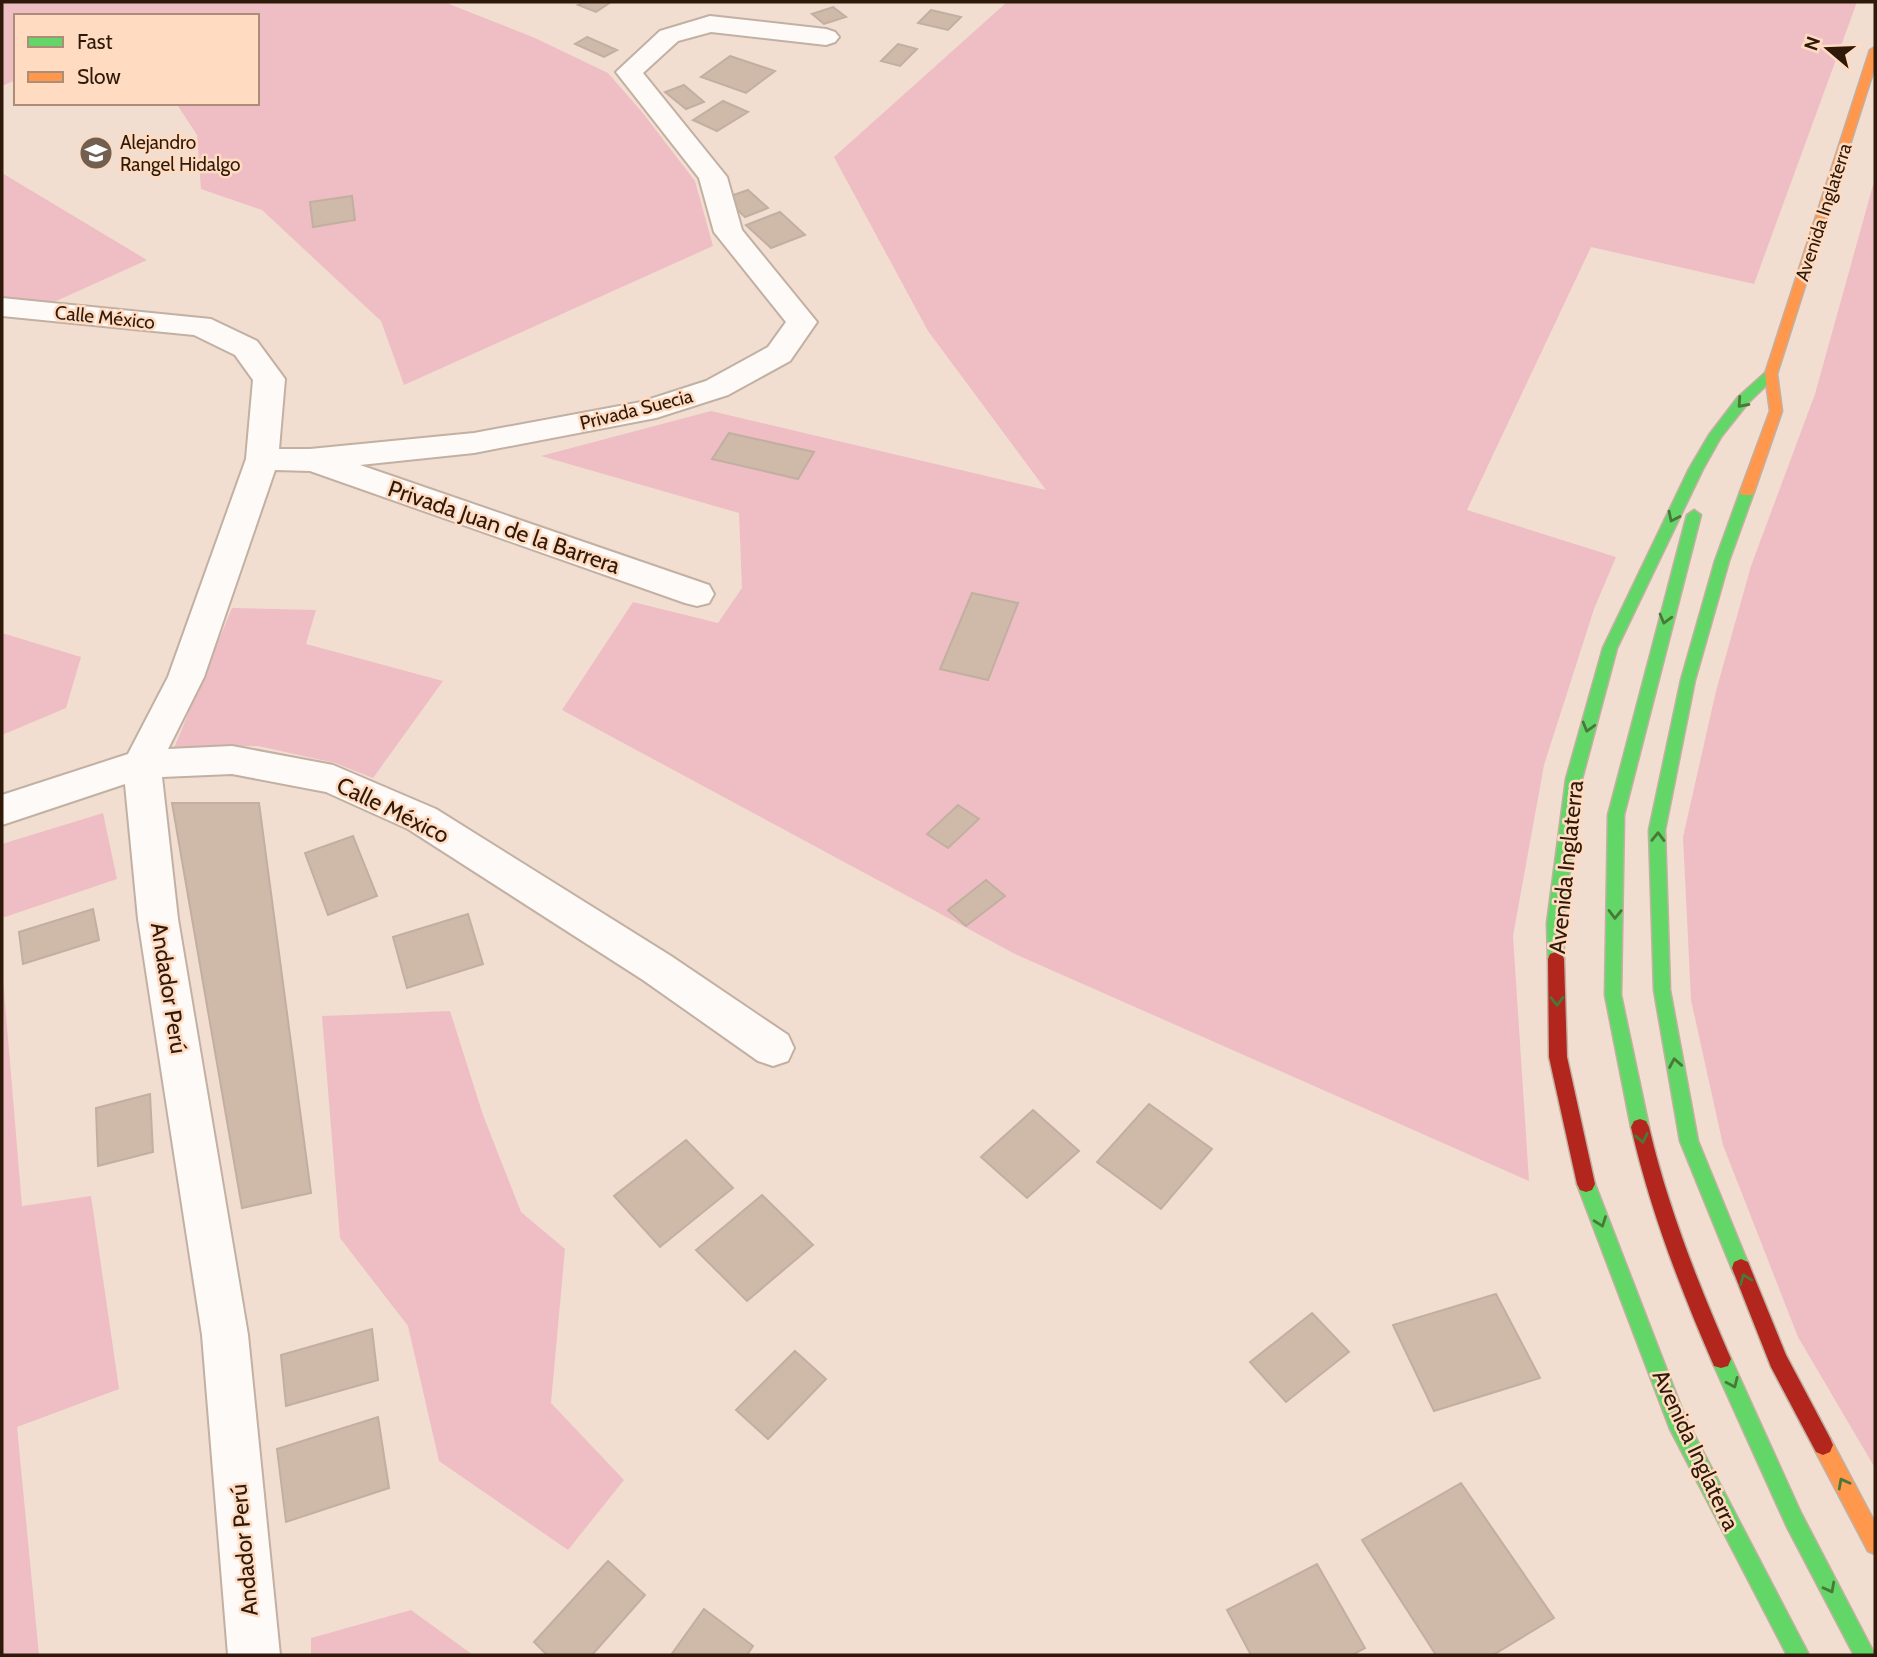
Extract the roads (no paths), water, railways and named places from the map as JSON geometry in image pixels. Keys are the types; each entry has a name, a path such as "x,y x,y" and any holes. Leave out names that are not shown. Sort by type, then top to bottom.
{"main road":[{"name":"Avenida Inglaterra","path":"1875,50 1771,374 1776,411 1722,561 1688,680 1657,830 1662,990 1689,1141 1778,1360 1875,1544"},
{"name":"Avenida Inglaterra","path":"1771,374 1743,400 1716,435 1696,470 1610,648 1574,779 1555,923 1558,1057 1583,1175 1677,1422 1798,1655"},
{"path":"1716,435 1657,649 1616,815 1613,995 1649,1169 1704,1321 1794,1520 1865,1655"}],"street":[{"name":"Privada Suecia","path":"262,459 310,460 474,443 645,411 717,388 779,354 802,322 728,232 713,177 629,72 669,36 710,24 826,37"},
{"name":"Calle México","path":"2,307 200,326 246,348 269,379 262,459"},
{"path":"142,764 186,677 262,459"},
{"name":"Privada Juan de la Barrera","path":"310,460 697,594"},
{"name":"Calle México","path":"2,810 142,764 232,760 333,779 422,818 657,968 773,1048"},
{"name":"Andador Perú","path":"142,764 158,919 225,1335 254,1655"}],"place":[{"name":"Alejandro Rangel Hidalgo","path":"96,153"}]}
